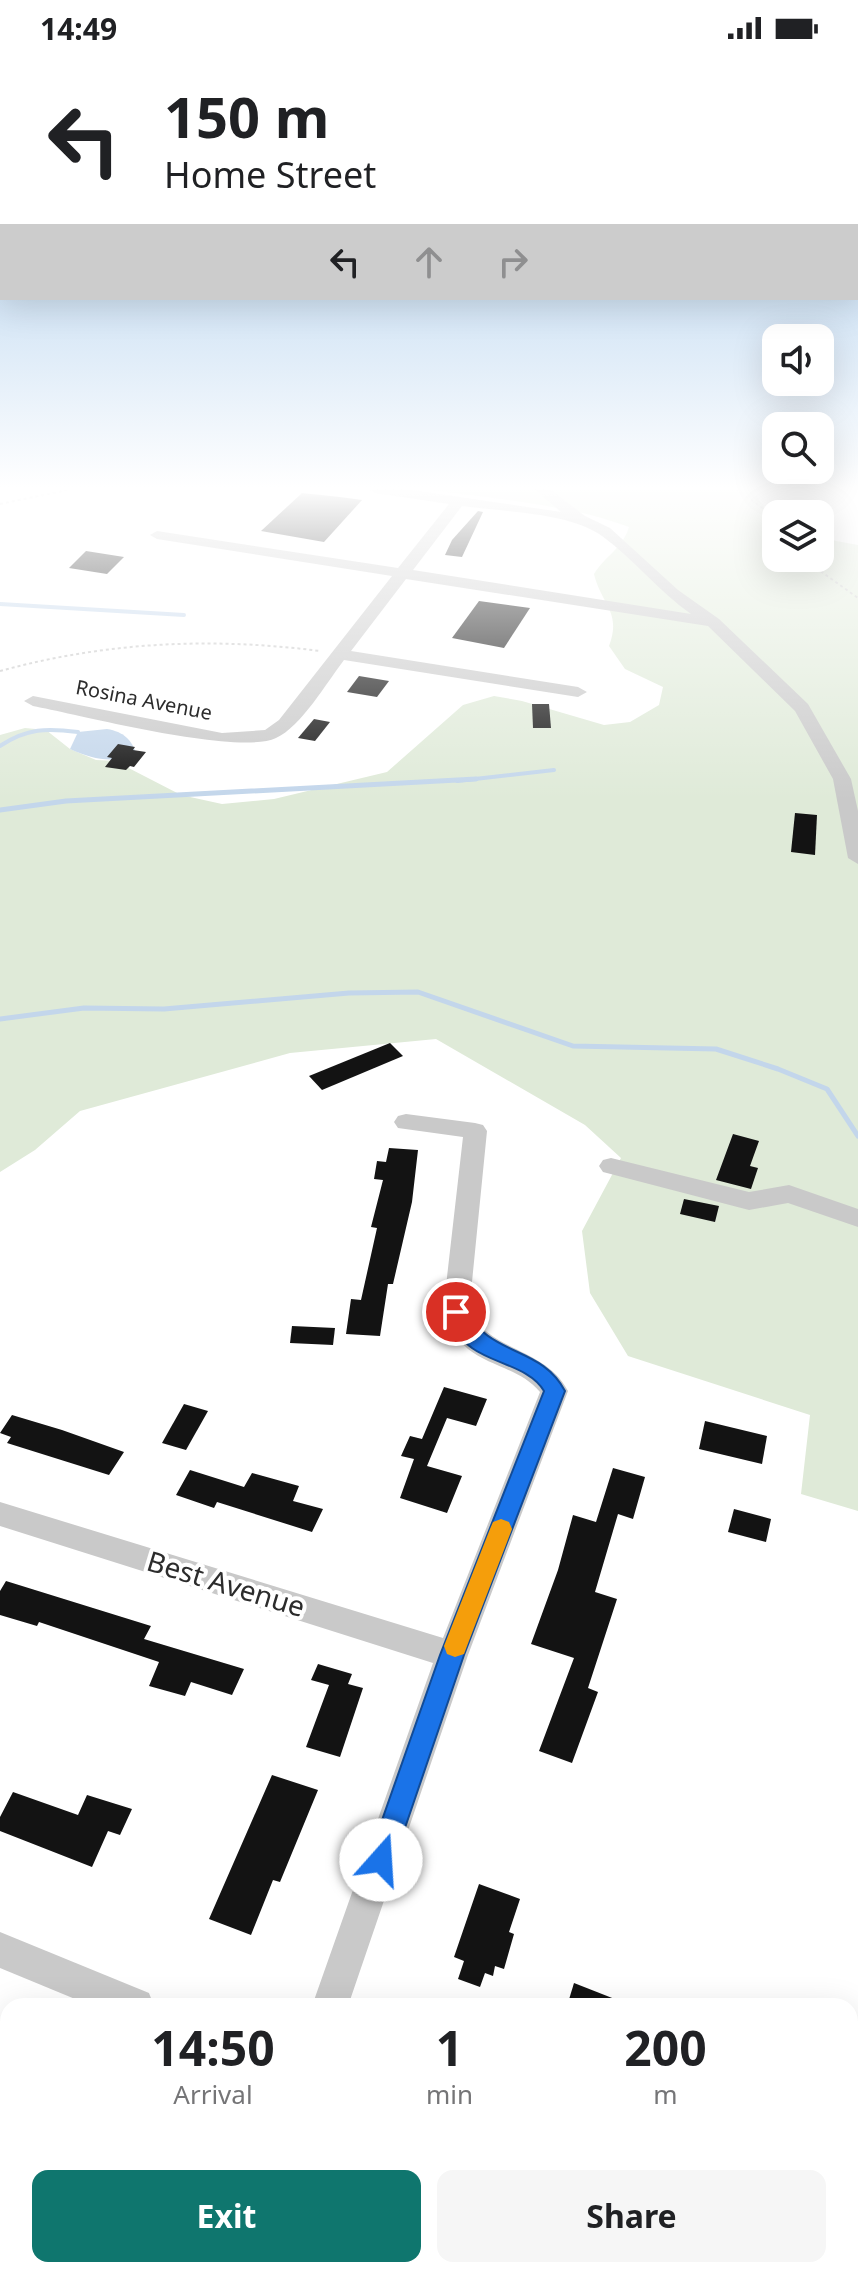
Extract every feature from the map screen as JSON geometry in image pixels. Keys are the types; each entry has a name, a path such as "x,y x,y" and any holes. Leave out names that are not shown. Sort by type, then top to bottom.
{"street":[{"path":"388,593 340,654 578,692"},
{"path":"523,593 713,622"},
{"path":"672,593 713,622 802,708 842,779 858,858"},
{"name":"Rosina Avenue","path":"33,701 222,738 269,735 285,724 340,654"},
{"path":"333,1998 452,1655 554,1391 549,1381 533,1369 480,1343 464,1328 456,1312 475,1131 406,1122"},
{"path":"611,1166 749,1201 789,1194 858,1218"},
{"name":"Best Avenue","path":"0,1514 452,1655"},
{"path":"0,1950 115,1998"}],"path":[{"path":"0,671 37,661 164,642 289,646 340,654"}],"green space":[{"path":"601,593 858,593 858,1511 801,1494 810,1415 628,1356 590,1293 582,1231 621,1158 585,1125 436,1039 290,1053 80,1111 35,1150 0,1172 0,735 25,728 46,730 70,749 96,760 115,761 181,795 222,804 274,799 387,772 463,705 494,696 604,725 630,722 659,705 663,687 625,669 609,646 612,616"}],"water":[{"path":"107,729 126,737 137,755 103,759 70,749 78,732"}],"building":[{"path":"479,601 530,608 504,648 452,638"},
{"path":"359,676 389,681 377,697 347,692"},
{"path":"532,704 549,704 551,728 533,728"},
{"path":"314,719 330,722 315,741 298,738"},
{"path":"118,744 146,752 134,767 126,770 105,767 112,758 107,757"},
{"path":"795,813 817,815 815,855 791,852"},
{"path":"390,1043 403,1056 322,1090 309,1076"},
{"path":"733,1134 759,1141 750,1166 758,1168 751,1189 716,1180"},
{"path":"389,1148 418,1150 412,1202 393,1284 388,1284 380,1336 346,1334 351,1299 361,1300 377,1228 371,1227 383,1180 374,1179 377,1161 386,1162"},
{"path":"684,1199 719,1206 715,1222 680,1214"},
{"path":"292,1326 335,1328 333,1345 290,1343"},
{"path":"444,1387 487,1399 476,1426 447,1418 427,1466 462,1476 447,1513 400,1498 414,1459 401,1456 410,1436 422,1439"},
{"path":"184,1404 208,1411 186,1450 162,1443"},
{"path":"12,1415 124,1452 109,1475 7,1443 11,1437 0,1433"},
{"path":"705,1421 767,1436 762,1464 699,1449"},
{"path":"613,1468 645,1477 633,1519 618,1514 595,1592 617,1599 588,1688 598,1692 572,1763 539,1751 574,1658 531,1644 558,1570 573,1515 596,1522"},
{"path":"190,1470 244,1487 252,1473 299,1486 293,1501 323,1509 312,1532 217,1502 214,1508 176,1495"},
{"path":"734,1509 771,1519 766,1542 728,1532"},
{"path":"6,1581 151,1626 144,1639 244,1669 232,1695 191,1682 185,1696 149,1686 159,1662 39,1622 37,1626 0,1615 0,1591"},
{"path":"318,1664 352,1674 348,1684 363,1688 340,1757 306,1747 329,1685 311,1680"},
{"path":"272,1775 318,1790 280,1882 273,1880 251,1935 209,1919"},
{"path":"13,1792 78,1815 87,1795 132,1809 120,1835 108,1831 92,1867 0,1831 0,1817"},
{"path":"479,1884 520,1899 509,1932 514,1934 504,1969 495,1966 493,1976 485,1973 480,1987 458,1979 464,1961 454,1957"},
{"path":"574,1983 612,1998 569,1998"}],"waterway":[{"path":"0,604 184,615"},
{"path":"0,746 38,731 78,732"},
{"path":"473,779 554,770"},
{"path":"0,810 66,801 473,779"},
{"path":"457,781 473,779"},
{"path":"0,1019 84,1008 164,1009 349,993 418,992 573,1046 716,1049 778,1069 827,1089 858,1136"}],"slow traffic":[{"path":"455,1646 501,1529"}],"route":[{"path":"381,1860 452,1655 554,1391 549,1381 533,1369 480,1343 464,1328 456,1312"}]}
